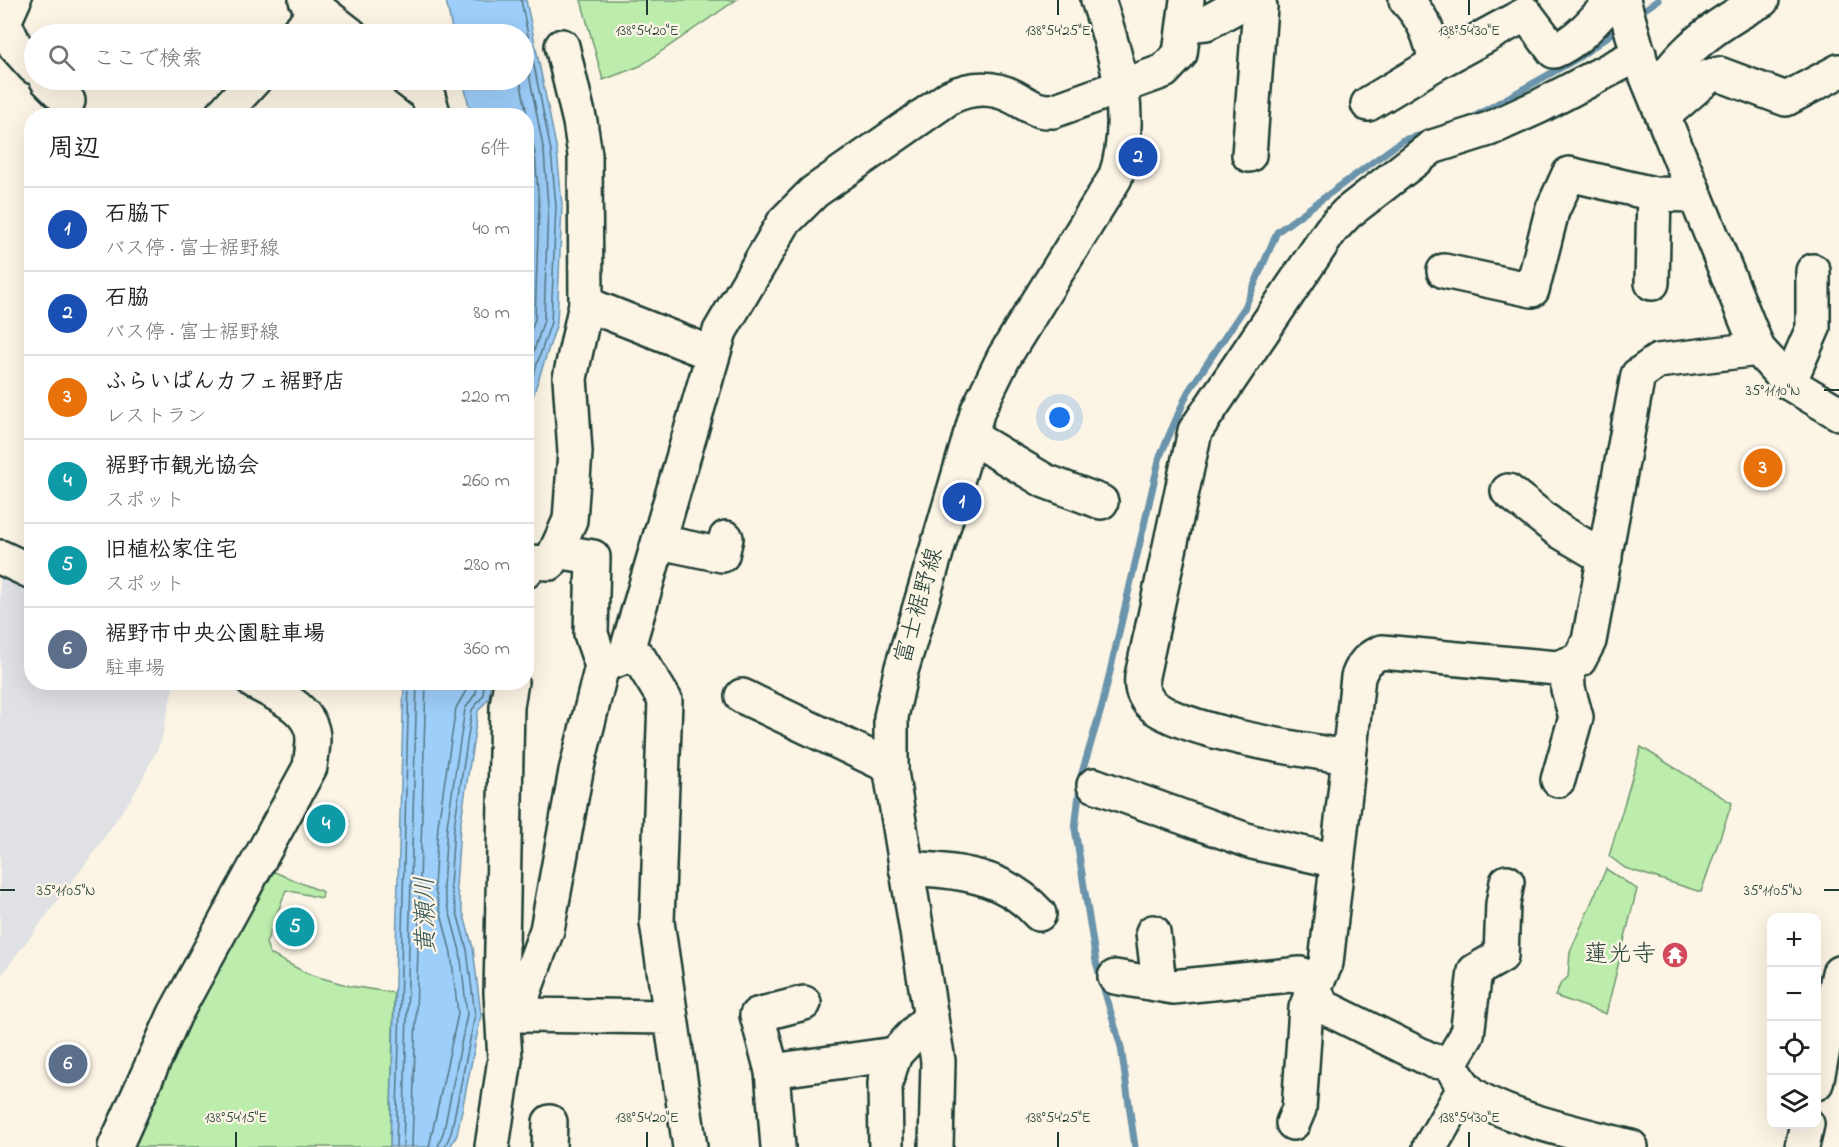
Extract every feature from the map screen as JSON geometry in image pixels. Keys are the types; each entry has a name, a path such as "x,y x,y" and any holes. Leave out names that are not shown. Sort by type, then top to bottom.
{"street":[{"path":"15,0 4,22 15,46 24,56"},
{"name":"富士裾野線","path":"936,1147 938,1061 891,767 891,717 901,670 978,410 1004,357 1115,178 1122,160 1125,117 1122,87 1098,0"},
{"path":"492,1147 504,1059 512,1027 547,930 576,771 614,661 660,542 720,331 784,222 814,192 950,97 980,88 1005,93 1039,112 1046,112 1164,71 1179,54 1186,13 1206,23 1249,0 1260,7 1249,155"},
{"path":"1406,0 1421,17 1432,41 1436,63"},
{"path":"1657,102 1665,77 1686,53 1743,10 1762,0"},
{"path":"1368,105 1436,63 1527,14 1554,51 1581,35 1620,1 1657,102 1758,349 1789,383 1839,413"},
{"path":"302,24 312,5 337,24"},
{"path":"1349,757 1266,744 1191,723 1162,713 1149,703 1141,690 1142,676 1196,430 1296,279 1347,213 1432,147 1489,129 1530,110 1636,45"},
{"path":"534,562 550,563 570,520 575,452 570,378 586,304 585,155 562,46"},
{"path":"1657,102 1719,74 1786,99 1839,71"},
{"path":"228,108 245,90"},
{"path":"420,90 428,96 432,108"},
{"path":"1444,271 1532,290 1552,211 1569,174 1654,194 1695,195"},
{"path":"1652,283 1654,194"},
{"path":"1789,383 1813,328 1813,271"},
{"path":"586,304 713,354"},
{"path":"1293,1123 1299,1109 1306,1008 1326,963 1358,677 1362,665 1371,656 1382,652 1557,668 1580,660 1589,641 1638,375 1658,361 1758,349"},
{"path":"970,436 1045,481 1101,502"},
{"path":"1508,491 1558,530 1605,558"},
{"path":"660,542 722,555 726,538"},
{"path":"556,551 593,557 591,634 614,661"},
{"path":"0,557 24,568"},
{"path":"614,661 639,658 664,700 657,922 690,1147"},
{"path":"1558,780 1576,717 1568,689 1567,666"},
{"path":"114,1147 175,1014 310,767 314,736 305,715 270,690"},
{"path":"510,690 507,706 501,993 512,1027"},
{"path":"742,696 891,767"},
{"path":"1094,785 1252,842 1337,861"},
{"path":"906,868 983,878 1011,888 1039,914"},
{"path":"1430,1147 1457,1075 1467,1035 1475,971 1501,956 1503,904 1507,882"},
{"path":"1153,932 1159,982"},
{"path":"1115,977 1159,982 1173,987 1300,974 1314,988 1322,1006 1457,1075 1483,1101 1519,1115 1630,1147"},
{"path":"1818,1075 1839,976"},
{"path":"778,1147 772,1071 757,1015 804,1003"},
{"path":"886,1147 885,1083 895,1054 931,1016"},
{"path":"512,1027 670,1017"},
{"path":"772,1071 895,1054"},
{"path":"1802,1147 1806,1129"}],"shaded area":[{"path":"0,567 24,579 24,690 172,690 161,742 136,791 90,858 0,977"}],"green space":[{"path":"581,0 736,0 640,66 603,80"},
{"path":"1641,747 1732,803 1701,892 1625,868 1609,856"},
{"path":"267,869 323,892 322,898 286,890 266,943 270,954 308,974 350,986 394,993 390,1147 130,1147 226,940"},
{"path":"1606,869 1637,889 1606,1014 1555,996 1561,983 1568,977 1570,952"}],"water":[{"path":"446,0 526,0 531,24 451,24"},
{"path":"534,39 557,151 562,205 557,323 534,393 534,108 469,108 465,90 534,90"},
{"name":"黄瀬川","path":"404,690 490,690 489,698 478,711 460,827 456,887 473,948 481,1015 457,1135 450,1147 390,1147"}],"waterway":[{"path":"1638,14 1658,0"},
{"path":"1470,119 1578,58 1622,26"},
{"path":"1135,1147 1121,1047 1096,962 1075,829 1081,776 1102,706 1160,456 1188,392 1245,307 1277,232 1403,140 1426,134"}],"place":[{"name":"石脇","path":"1138,157"},
{"name":"ふらいぱんカフェ裾野店","path":"1763,468"},
{"name":"石脇下","path":"962,502"},
{"name":"裾野市観光協会","path":"326,824"},
{"name":"旧植松家住宅","path":"295,927"},
{"name":"蓮光寺","path":"1675,955"},
{"name":"裾野市中央公園駐車場","path":"68,1064"}]}
